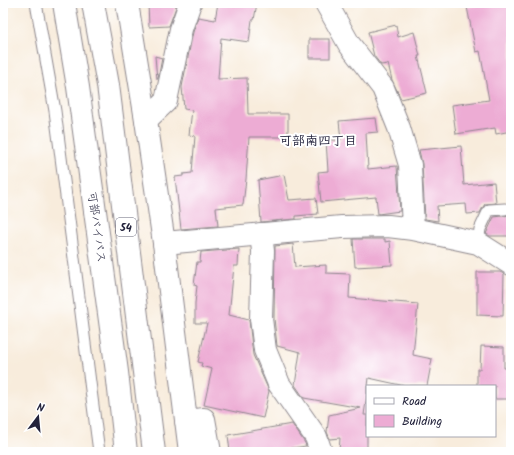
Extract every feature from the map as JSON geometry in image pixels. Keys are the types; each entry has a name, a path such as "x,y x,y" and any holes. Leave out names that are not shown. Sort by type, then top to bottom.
{"main road":[{"name":"可部バイパス","path":"64,3 78,87 116,365 126,452"},
{"name":"54","path":"93,3 108,85 154,452"},
{"path":"127,3 164,243 190,452"},
{"path":"146,120 166,100 181,29 190,3"},
{"path":"326,3 348,44 383,88 399,128 410,165 413,229"},
{"path":"164,243 342,227 388,226 413,229 478,243 511,264"},
{"path":"261,234 263,251 261,319 265,350 279,384 316,437 321,452"},
{"path":"186,422 204,419 210,452"}],"lane":[{"path":"36,3 55,111 99,452"},
{"path":"478,243 480,229 489,210 505,209"}],"building":[{"path":"148,3 175,3 176,7 169,26 149,27"},
{"path":"218,3 257,3 254,20 252,20 249,42 221,38 218,79 247,78 248,114 288,114 288,137 249,137 243,205 216,208 218,226 181,229 175,177 192,173 195,136 189,135 192,110 184,109 182,87 193,32 198,17 215,20"},
{"path":"489,3 511,3 511,131 496,134 495,128 456,134 452,105 489,100 480,51 476,52 467,7"},
{"path":"396,25 398,37 414,32 427,93 401,99 392,80 388,64 381,65 374,56 368,32"},
{"path":"309,39 330,39 330,58 309,58"},
{"path":"155,56 162,58 158,79 157,79"},
{"path":"376,118 378,132 366,133 368,169 397,166 400,211 378,214 376,197 321,202 318,172 328,171 326,140 341,140 339,121"},
{"path":"461,146 464,185 494,182 496,203 485,204 480,213 467,214 466,204 437,206 438,221 425,219 422,164 419,150"},
{"path":"284,175 289,200 316,198 318,214 296,216 296,219 261,222 258,180"},
{"path":"511,215 511,236 490,236 486,234 494,217"},
{"path":"353,239 385,239 385,242 390,241 392,265 355,267"},
{"path":"293,244 295,267 326,265 326,273 350,274 349,298 418,304 413,355 432,359 427,385 400,385 369,378 368,385 366,385 364,415 366,415 367,452 339,452 340,438 330,439 327,432 329,415 361,408 304,398 295,385 300,352 277,346 274,318 275,246"},
{"path":"239,249 238,266 234,266 229,315 249,320 253,355 269,391 263,418 204,405 212,369 201,366 202,363 198,362 207,323 195,323 197,286 194,285 197,262 200,262 201,252"},
{"path":"477,272 500,272 504,274 503,316 477,315"},
{"path":"481,346 504,347 504,368 511,368 511,399 496,399 496,385 477,385 477,369 480,369"},
{"path":"292,424 306,446 279,450 279,452 230,452 228,435"}],"district":[{"name":"可部南四丁目","path":"318,140"}]}
